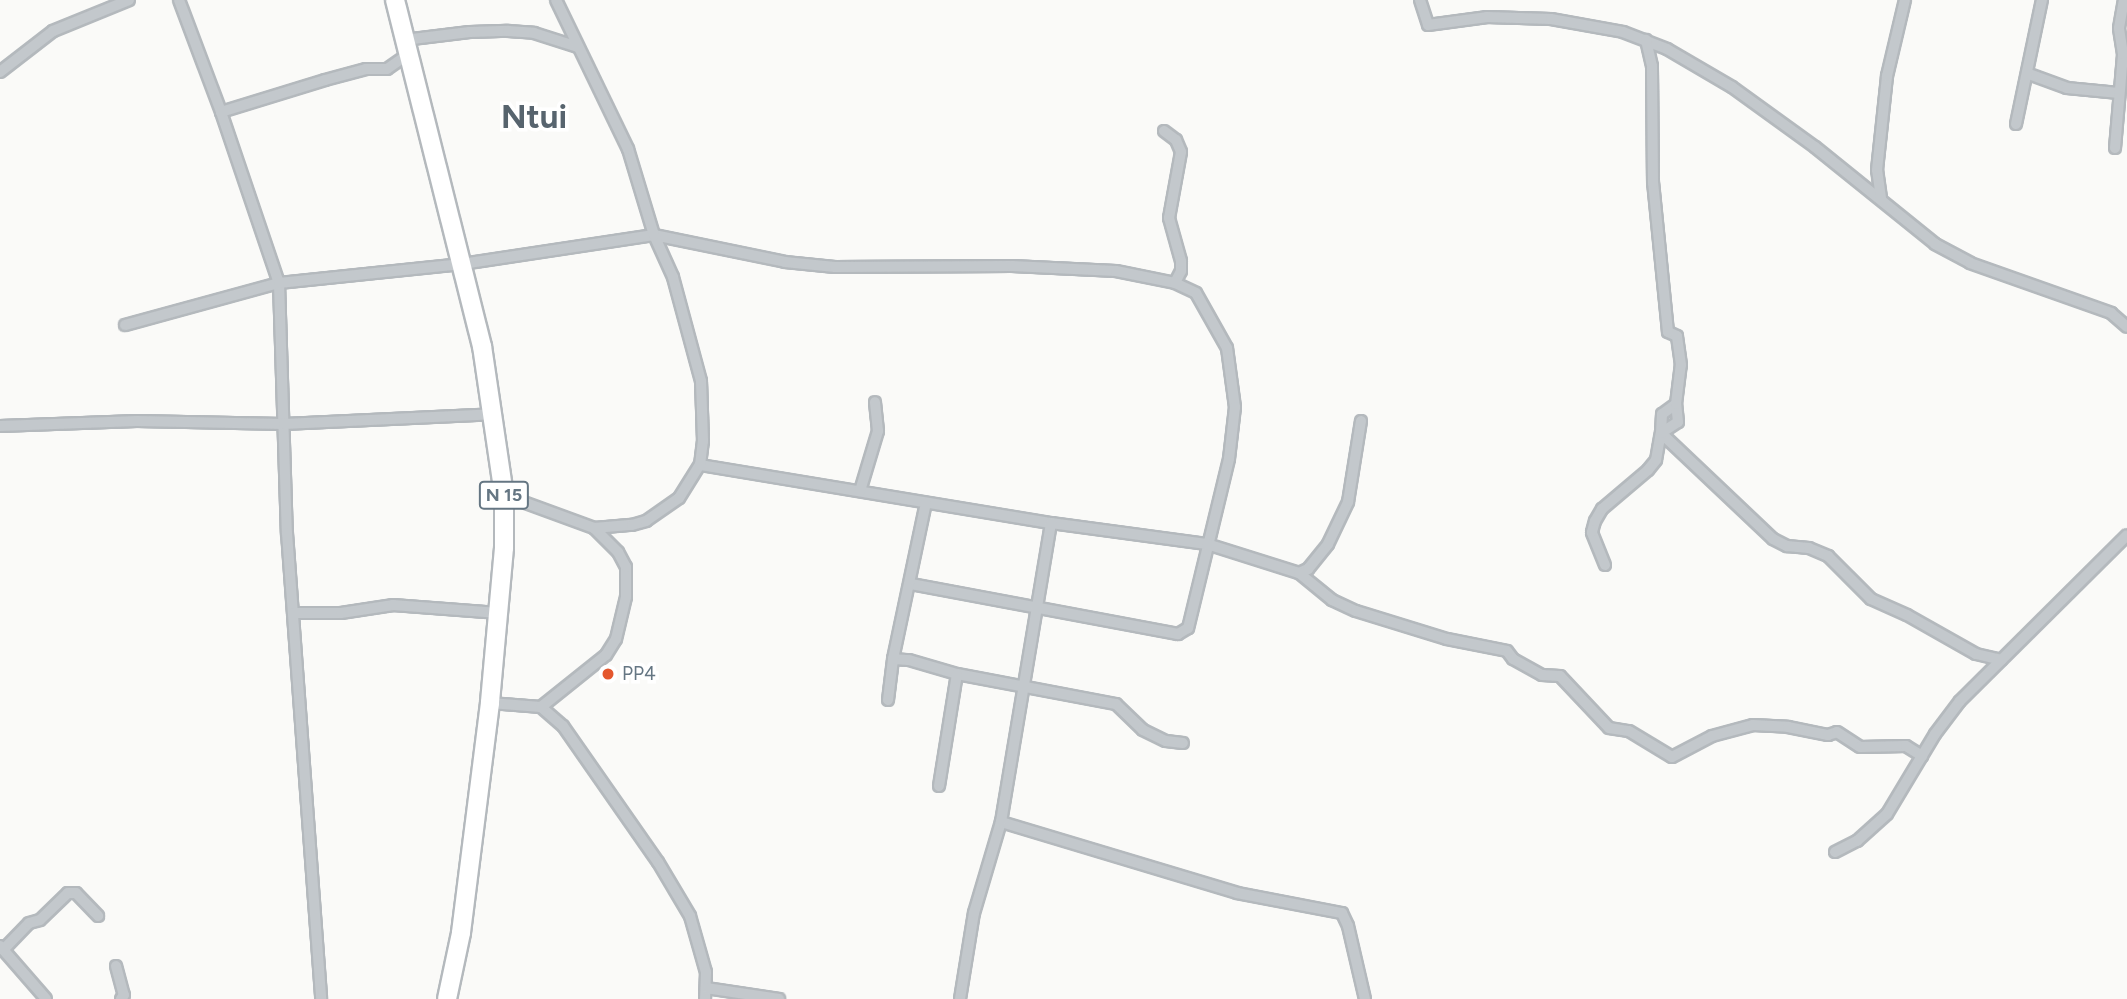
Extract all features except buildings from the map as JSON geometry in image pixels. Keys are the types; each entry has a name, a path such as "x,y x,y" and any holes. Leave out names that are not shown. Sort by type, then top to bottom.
{"highway":[{"name":"N 15","path":"395,0 482,346 504,495 499,613 490,704 461,933 447,999"}],"street":[{"path":"0,72 53,31 129,0"},
{"path":"179,0 221,111 279,283 286,533 321,999"},
{"path":"556,0 638,174 654,235 679,295 701,381 703,441 700,465 679,498 662,512 632,525 593,528"},
{"path":"1420,0 1428,26 1488,17 1551,19 1623,32 1646,40 1732,87 1881,198 1935,244 1970,263 2111,313 2127,327"},
{"path":"1881,198 1877,170 1887,76 1905,0"},
{"path":"2016,124 2042,0"},
{"path":"2115,148 2123,54 2119,28 2124,0"},
{"path":"221,111 366,69 387,69 406,47 470,32 534,33 578,47"},
{"path":"1646,40 1652,66 1653,183 1668,332 1677,336 1681,365 1676,404 1678,422 1661,433"},
{"path":"2028,74 2067,88 2119,93"},
{"path":"1164,131 1176,140 1181,152 1169,218 1181,261 1181,271 1175,283"},
{"path":"125,325 279,283 462,264 654,235 785,262 835,267 1079,269 1128,273 1175,283 1196,293 1212,317 1227,348 1235,407 1229,459 1207,544 1192,622 1184,632 1178,634 910,584"},
{"path":"860,491 878,431 875,402"},
{"path":"1605,565 1592,532 1595,521 1602,509 1656,460 1662,414 1676,404"},
{"path":"0,426 136,421 284,424 493,414"},
{"path":"1299,573 1308,569 1328,544 1348,502 1361,421"},
{"path":"1661,433 1773,539 1787,546 1810,548 1828,556 1871,599 1908,615 1976,654 2001,660"},
{"path":"700,465 1051,523 1207,544 1299,573 1323,594 1356,611 1447,639 1507,651 1513,659 1542,675 1560,676 1609,728 1629,731 1672,757 1712,736 1752,725 1788,727 1828,735 1837,732 1860,747 1906,746 1922,756"},
{"path":"504,495 593,528 618,552 626,566 627,588 616,639 606,655 541,708"},
{"path":"888,700 894,655 926,503"},
{"path":"960,999 974,913 1001,822 1051,523"},
{"path":"1835,852 1857,841 1886,814 1959,701 2127,536"},
{"path":"294,613 341,613 393,605 499,613"},
{"path":"894,655 957,674 1116,704 1143,730 1166,741 1183,743"},
{"path":"939,786 957,674"},
{"path":"490,704 541,708 563,726 673,886 690,916 706,972 705,999"},
{"path":"1001,822 1237,892 1342,913 1348,926 1365,999"},
{"path":"46,999 2,948 29,923 40,920 68,893 76,893 98,916"},
{"path":"116,966 124,995 121,999"},
{"path":"706,988 779,999"}],"place":[{"name":"PP4","path":"608,674"}],"district":[{"name":"Ntui","path":"534,117"}]}
